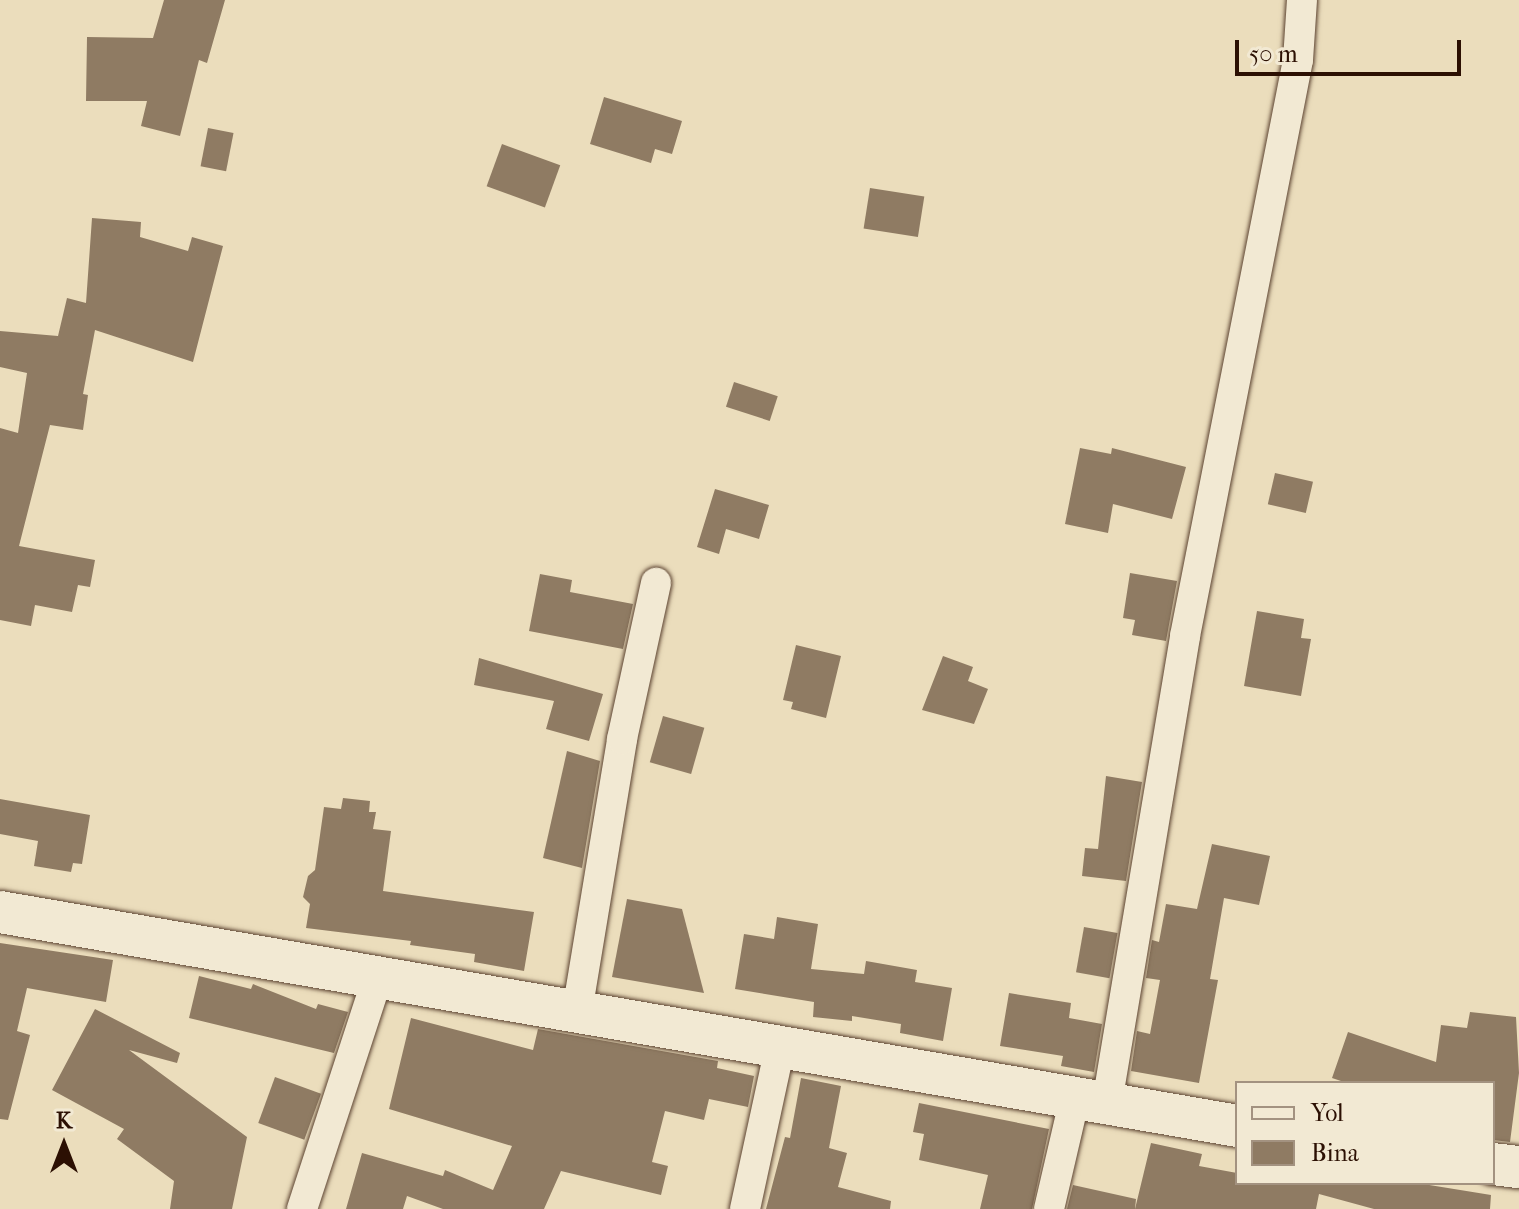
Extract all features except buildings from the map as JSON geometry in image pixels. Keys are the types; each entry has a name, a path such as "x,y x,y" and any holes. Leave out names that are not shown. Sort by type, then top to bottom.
{"street":[{"path":"1049,1209 1091,1100 1298,60 1302,0"},
{"path":"577,1012 622,739 656,583"},
{"path":"0,912 1235,1126"},
{"path":"302,1209 378,977"},
{"path":"745,1209 780,1047"},
{"path":"1495,1164 1519,1167"}]}
